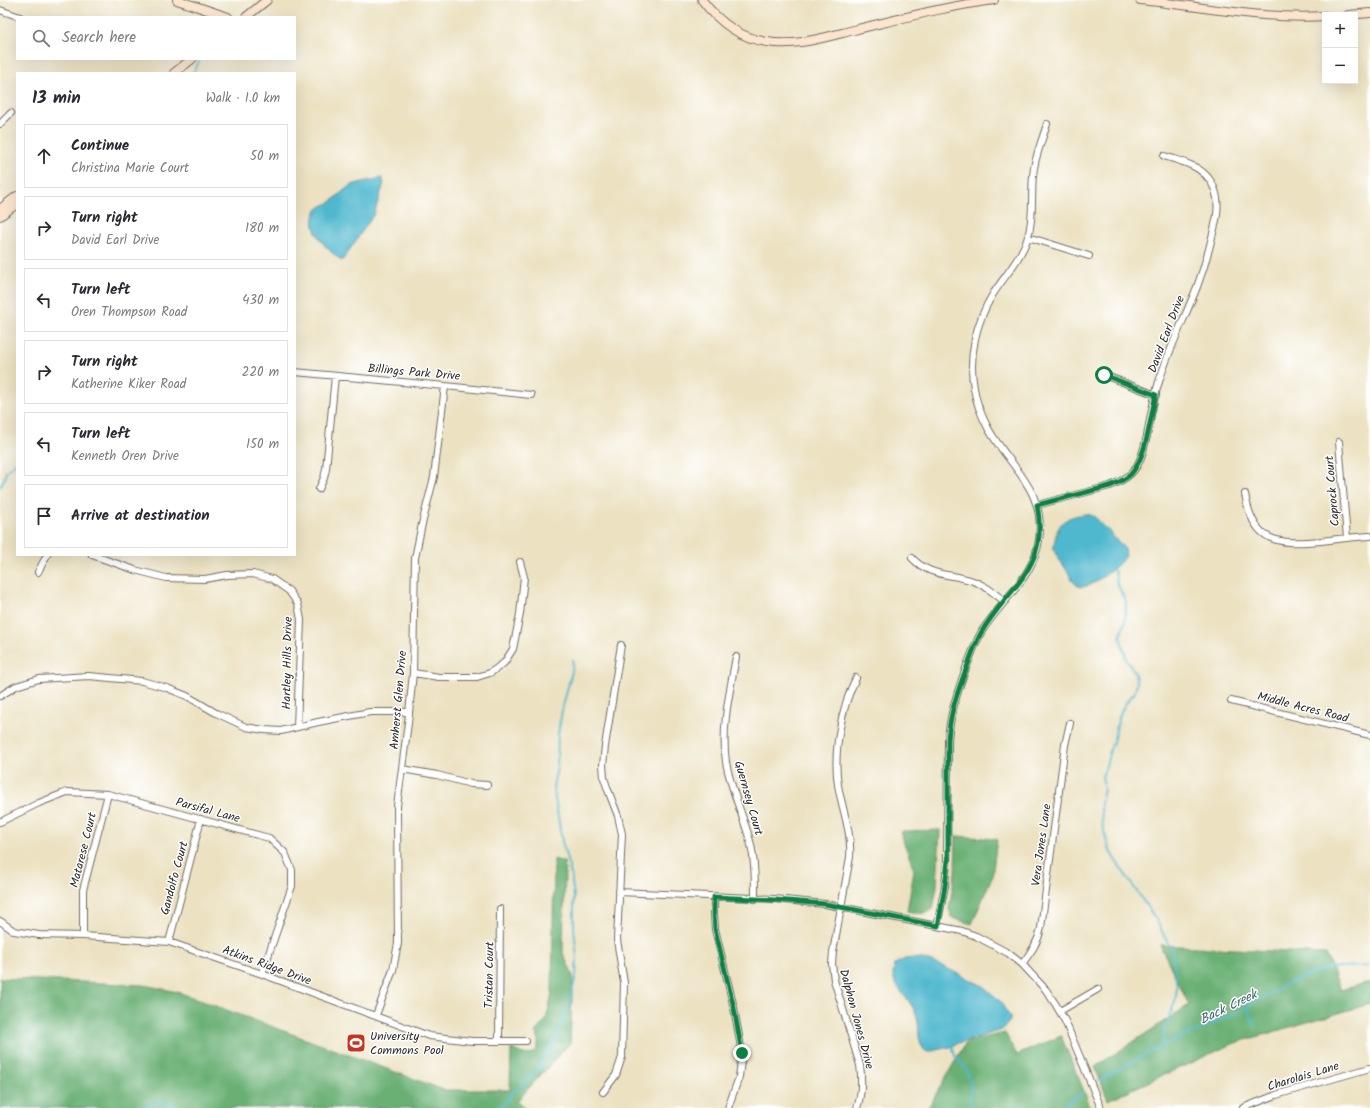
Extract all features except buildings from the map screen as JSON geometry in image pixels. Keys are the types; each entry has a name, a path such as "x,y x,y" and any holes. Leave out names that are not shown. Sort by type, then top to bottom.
{"street":[{"path":"177,0 225,16"},
{"path":"247,16 268,0"},
{"path":"702,0 716,16 733,29 755,39 780,43 806,42 974,2 994,0"},
{"path":"1140,0 1267,16 1322,16"},
{"path":"0,10 17,16"},
{"path":"1358,14 1370,13"},
{"path":"175,72 191,60"},
{"path":"0,124 10,113"},
{"path":"938,926 948,860 948,740 953,705 978,640 991,617 1025,576 1031,566 1036,554 1040,529 1037,505 1026,480 990,431 984,420 974,390 972,365 974,342 981,319 993,294 1023,249 1028,237 1032,219 1033,169 1047,124"},
{"name":"David Earl Drive","path":"1037,505 1110,486 1121,481 1128,477 1137,466 1143,452 1156,395 1167,360 1197,286 1207,256 1218,210 1215,191 1210,181 1202,172 1187,163 1164,156"},
{"path":"0,209 16,197"},
{"path":"0,216 16,205"},
{"path":"1028,237 1089,256"},
{"name":"Billings Park Drive","path":"296,372 531,395"},
{"path":"1104,375 1156,395"},
{"path":"319,489 324,478 326,468 335,376"},
{"name":"Amherst Glen Drive","path":"376,1015 393,970 398,943 397,806 413,673 415,558 434,477 445,386"},
{"name":"Caprock Court","path":"1339,442 1347,538"},
{"path":"1245,494 1251,520 1260,532 1281,542 1293,543 1370,536"},
{"path":"38,572 46,556"},
{"name":"Hartley Hills Drive","path":"95,556 135,570 166,578 204,579 226,575 253,574 272,579 289,591 298,604 301,620 297,727"},
{"path":"912,558 918,565 928,570 972,580 982,584 1004,601"},
{"path":"413,673 440,677 477,677 490,673 504,663 513,649 520,614 524,578 520,562"},
{"path":"603,1092 616,1074 622,1057 624,983 617,940 622,834 621,823 604,778 603,761 621,645"},
{"name":"Guernsey Court","path":"736,657 726,720 725,755 731,781 751,847 754,864 755,899"},
{"path":"0,696 16,686 39,679 89,676 114,678 142,682 167,688 187,696 216,713 246,727 281,731 370,712 409,712"},
{"name":"Dalphon Jones Drive","path":"856,678 850,691 836,753 838,786 850,835 851,846 842,907 833,952 832,970 860,1065 862,1078 857,1108"},
{"name":"Middle Acres Road","path":"1231,701 1370,735"},
{"name":"Vera Jones Lane","path":"1022,964 1035,948 1041,928 1064,753 1070,723"},
{"path":"402,769 437,775 471,784 486,785"},
{"name":"Parsifal Lane","path":"0,822 39,803 67,792 91,792 108,794 269,838 285,853 292,870 292,886 262,974"},
{"name":"Matarese Court","path":"83,936 83,890 108,794"},
{"name":"Gandolfo Court","path":"169,942 201,819"},
{"path":"619,892 793,901 842,907 962,931 976,936 1008,953 1022,964 1046,990 1060,1011 1101,1108"},
{"path":"714,897 715,929 734,1008 742,1053 739,1077 728,1108"},
{"name":"Tristan Court","path":"499,1041 500,908"},
{"name":"Atkins Ridge Drive","path":"0,921 14,931 39,935 83,936 169,942 376,1015 429,1036 472,1041 526,1041"},
{"path":"1060,1011 1098,989"},
{"name":"Charolais Lane","path":"1243,1108 1276,1095 1370,1068"}],"green space":[{"path":"940,830 937,886 933,909 926,913 907,911 914,870 901,831"},
{"path":"956,836 997,839 992,877 972,924 952,918 949,909 955,873"},
{"path":"554,859 564,862 565,870 563,953 573,976 570,1043 517,1101 525,1108 0,1108 0,978 144,985 178,992 444,1090 510,1090 511,1049 528,1055 535,1051 538,1040 535,1032 546,1020 552,993"},
{"path":"1160,945 1326,954 1341,990 1370,982 1370,1004 1235,1043 1108,1100 1095,1067 1189,1005"},
{"path":"1005,1033 1017,1055 1061,1036 1091,1108 928,1108 966,1042"}],"water":[{"path":"382,178 384,183 374,214 342,261 325,245 316,232 314,217 317,210 332,201 352,185"},
{"path":"1086,514 1094,516 1102,524 1125,549 1126,556 1112,570 1098,580 1092,584 1081,587 1076,585 1073,581 1056,555 1054,547 1056,535 1060,525 1071,517"},
{"path":"905,959 923,959 944,967 983,986 999,1000 1010,1017 1010,1021 1002,1030 950,1047 927,1052 921,1045 916,1013 897,986 893,974 895,964"}],"waterway":[{"path":"194,72 199,62"},
{"path":"0,487 5,478 6,471 16,463"},
{"path":"1112,568 1115,572 1117,583 1126,602 1125,622 1120,637 1127,661 1134,671 1137,682 1135,692 1125,704 1120,714 1105,770 1102,775 1104,789 1101,803 1102,824 1109,849 1114,858 1157,921 1172,949 1177,988 1175,1001 1164,1031 1163,1045"},
{"path":"498,1108 509,1099 511,1094 526,1082 539,1067 557,1034 568,1009 576,976 577,958 574,928 574,897 571,875 562,841 553,786 557,768 558,734 562,710 572,671 573,660"},
{"name":"Back Creek","path":"1099,1081 1151,1051 1236,1013 1302,977 1324,969 1370,966"},
{"path":"1248,1006 1254,1026"},
{"path":"952,1044 955,1056 965,1068 971,1085 970,1101 972,1108"},
{"name":"Back Creek","path":"1060,1108 1083,1092"},
{"name":"Back Creek","path":"143,1108 157,1102 169,1104 179,1108"}],"place":[{"name":"University Commons Pool","path":"356,1043"}],"route":[{"path":"742,1053 734,1008 715,929 714,897 825,904 938,926 948,860 948,740 950,723 953,705 974,647 991,617 1025,576 1034,560 1038,548 1040,529 1037,505 1110,486 1121,481 1131,474 1140,461 1143,452 1156,395 1104,375"}]}
